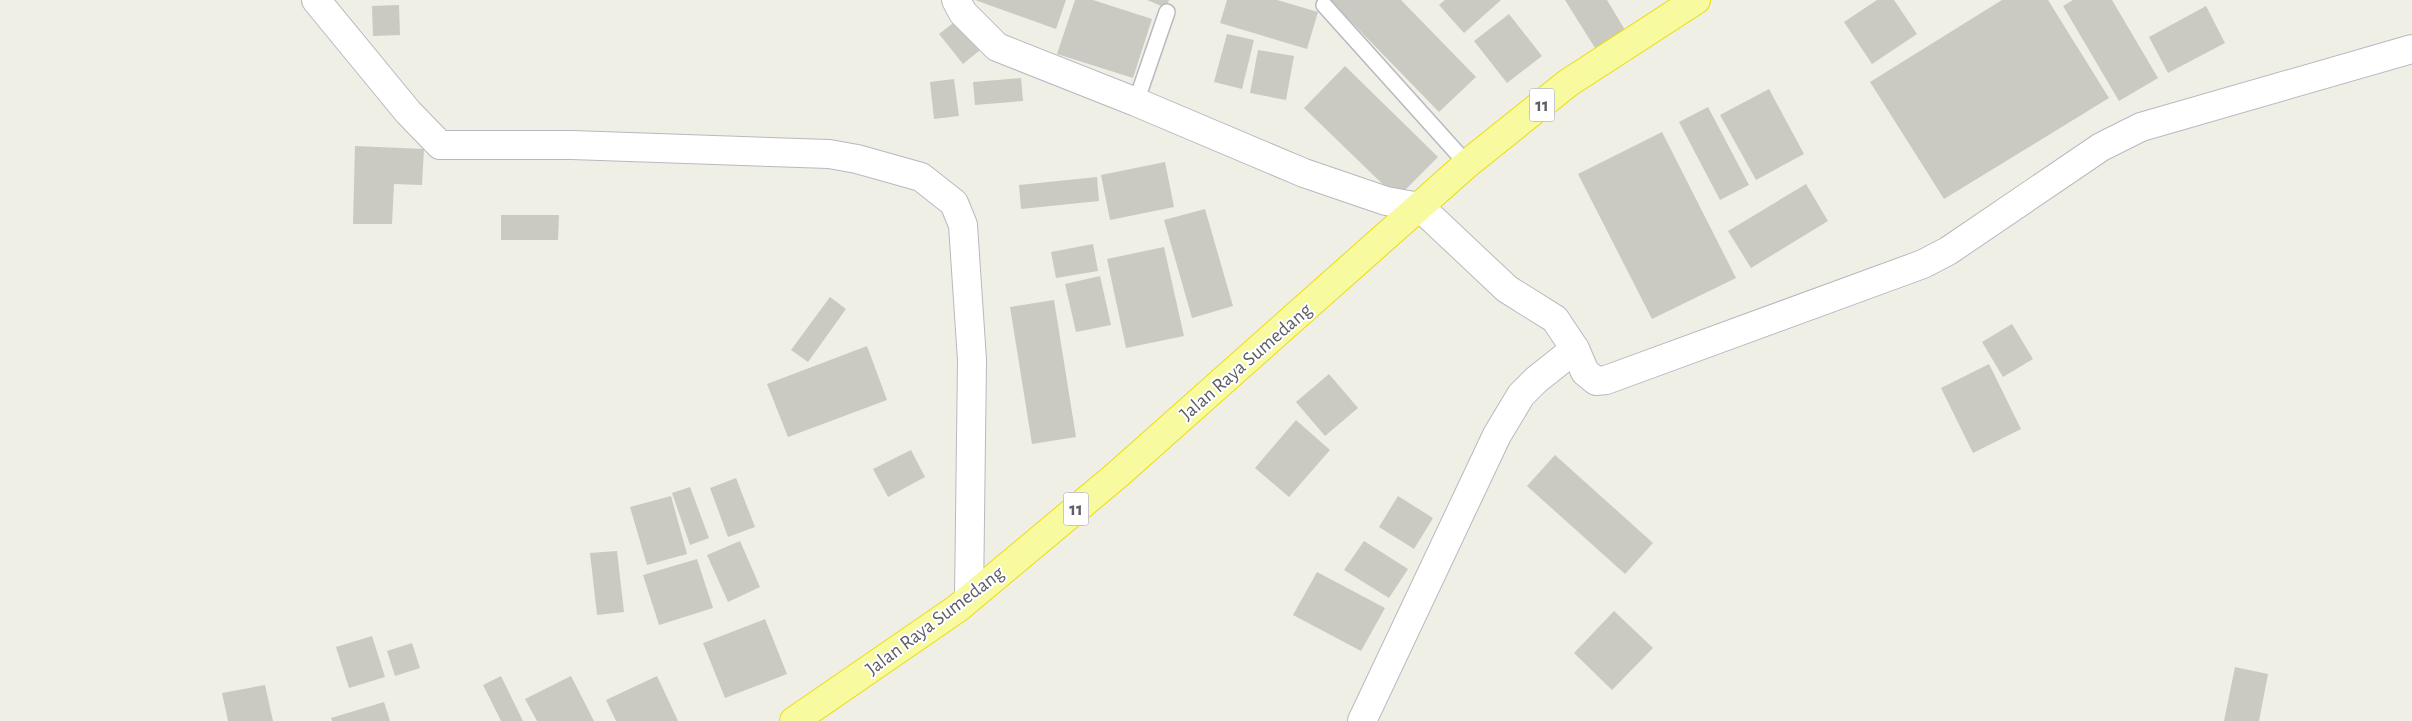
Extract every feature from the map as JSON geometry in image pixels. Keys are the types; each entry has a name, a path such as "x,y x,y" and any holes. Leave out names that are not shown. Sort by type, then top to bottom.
{"highway":[{"name":"Jalan Raya Sumedang","path":"794,721 873,668 969,598 1117,475 1342,278 1468,164 1568,83 1696,0"}],"street":[{"path":"316,0 408,112 440,145 572,145 828,154 857,159 921,177 954,203 963,225 972,360 969,598"},
{"path":"956,0 963,13 997,47 1136,102 1304,173 1386,201 1420,207 1507,289 1555,319 1575,349 1590,379 1596,381 1606,380 1923,264 1948,251 2101,147 2141,127 2412,49"},
{"path":"1362,721 1497,435 1521,395 1575,349"}],"lane":[{"path":"1324,5 1468,164"},
{"path":"1136,102 1167,12"}],"building":[{"path":"975,0 1066,0 1056,29"},
{"path":"1075,0 1093,0 1152,19 1133,78 1057,54"},
{"path":"1147,0 1169,0 1166,8"},
{"path":"1227,0 1277,0 1318,12 1307,49 1220,23"},
{"path":"1330,0 1401,0 1476,77 1439,112"},
{"path":"1445,0 1501,0 1464,33 1439,5"},
{"path":"1565,0 1607,0 1625,30 1595,48"},
{"path":"1877,0 1894,0 1917,34 1872,64 1844,22"},
{"path":"2002,0 2048,0 2109,98 1944,199 1870,82"},
{"path":"2073,0 2112,0 2158,78 2119,101 2063,6"},
{"path":"399,5 400,35 373,36 372,6"},
{"path":"2206,6 2225,43 2168,73 2149,37"},
{"path":"1509,14 1542,56 1507,83 1474,41"},
{"path":"961,17 985,46 963,64 939,34"},
{"path":"1227,34 1254,40 1242,89 1214,82"},
{"path":"1258,50 1294,56 1286,100 1250,93"},
{"path":"1345,66 1438,157 1397,198 1304,108"},
{"path":"1021,78 1023,101 975,105 973,82"},
{"path":"954,79 959,116 934,119 930,82"},
{"path":"1769,89 1804,154 1756,180 1720,115"},
{"path":"1708,107 1749,185 1720,200 1679,122"},
{"path":"1662,132 1736,278 1652,319 1578,174"},
{"path":"355,146 424,149 422,185 394,184 392,224 353,224"},
{"path":"1165,162 1174,207 1110,220 1101,175"},
{"path":"1097,177 1099,201 1021,209 1019,185"},
{"path":"1806,184 1828,221 1751,268 1728,231"},
{"path":"1205,209 1233,306 1192,318 1164,220"},
{"path":"501,215 559,215 558,240 501,240"},
{"path":"1093,244 1098,271 1056,278 1051,252"},
{"path":"1164,247 1184,336 1126,348 1107,259"},
{"path":"1100,276 1111,325 1076,332 1065,284"},
{"path":"830,297 846,309 808,362 791,350"},
{"path":"1054,300 1076,437 1032,444 1010,307"},
{"path":"2012,324 2033,359 2003,377 1982,342"},
{"path":"867,346 887,400 788,437 767,384"},
{"path":"1989,364 2021,429 1973,453 1941,388"},
{"path":"1329,374 1358,408 1325,436 1296,402"},
{"path":"1296,420 1330,450 1289,497 1255,468"},
{"path":"911,450 925,477 888,497 873,469"},
{"path":"1555,455 1653,543 1625,574 1527,486"},
{"path":"736,478 755,527 728,537 710,488"},
{"path":"690,487 709,538 690,545 672,493"},
{"path":"671,496 687,554 647,565 630,507"},
{"path":"1398,496 1433,518 1414,549 1379,527"},
{"path":"740,541 760,587 728,602 707,555"},
{"path":"1364,541 1408,569 1389,598 1344,570"},
{"path":"617,551 624,612 597,615 590,553"},
{"path":"697,559 713,608 659,625 643,575"},
{"path":"1317,572 1385,608 1361,651 1293,615"},
{"path":"1614,611 1653,648 1612,690 1574,653"},
{"path":"765,619 787,674 725,698 703,643"},
{"path":"372,636 385,677 349,688 336,647"},
{"path":"412,643 420,668 395,676 387,651"},
{"path":"2235,667 2268,674 2259,721 2224,721"},
{"path":"501,676 523,721 501,721 483,685"},
{"path":"571,676 594,721 537,721 525,699"},
{"path":"657,676 678,721 616,721 606,700"},
{"path":"265,685 273,721 228,721 222,693"},
{"path":"384,702 390,721 332,721 331,718"}]}
